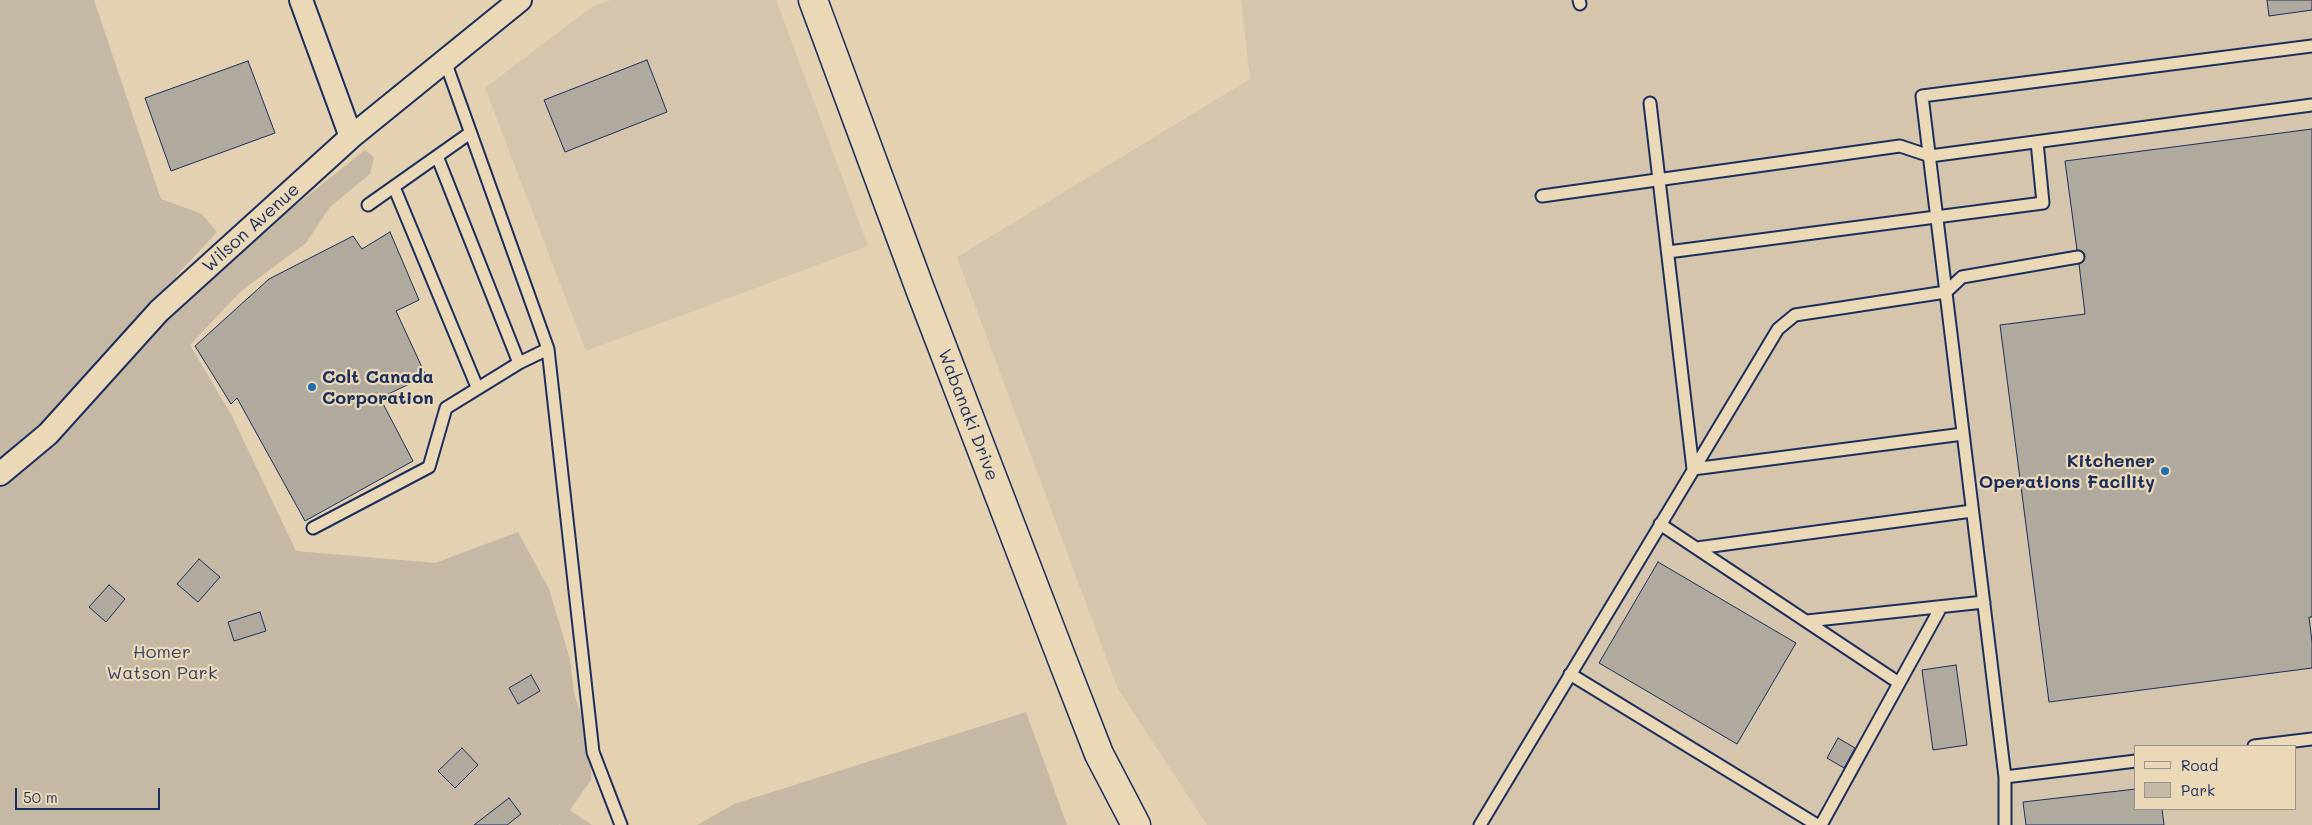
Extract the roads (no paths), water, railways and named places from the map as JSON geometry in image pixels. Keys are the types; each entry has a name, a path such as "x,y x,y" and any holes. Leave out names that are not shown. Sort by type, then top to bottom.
{"street":[{"path":"302,0 351,137"},
{"name":"Wilson Avenue","path":"0,474 48,434 159,311 351,137 520,0"},
{"name":"Wabanaki Drive","path":"813,0 890,210 1099,754 1136,825"}],"lane":[{"path":"2005,825 2005,777 1922,96 2312,46"},
{"path":"445,61 548,349 593,752 621,825"},
{"path":"1650,103 1693,469"},
{"path":"1542,196 1900,146 1930,156 2312,106"},
{"path":"368,205 470,132"},
{"path":"1668,252 2043,203 2037,142"},
{"path":"437,156 519,363"},
{"path":"394,187 477,387"},
{"path":"1480,825 1778,329 1795,315 1946,292 1962,277 2078,257"},
{"path":"313,528 430,467 446,408 477,387 548,349"},
{"path":"1693,469 1963,434"},
{"path":"1697,548 1972,511"},
{"path":"1660,524 1899,683"},
{"path":"1807,622 1984,602"},
{"path":"1822,825 1941,607"},
{"path":"1570,674 1817,825"},
{"path":"2262,745 2312,739"},
{"path":"2005,777 2134,761"}],"place":[{"name":"Colt Canada Corporation","path":"312,387"},
{"name":"Kitchener Operations Facility","path":"2165,471"}],"park label":[{"name":"Homer Watson Park","path":"162,662"}]}
